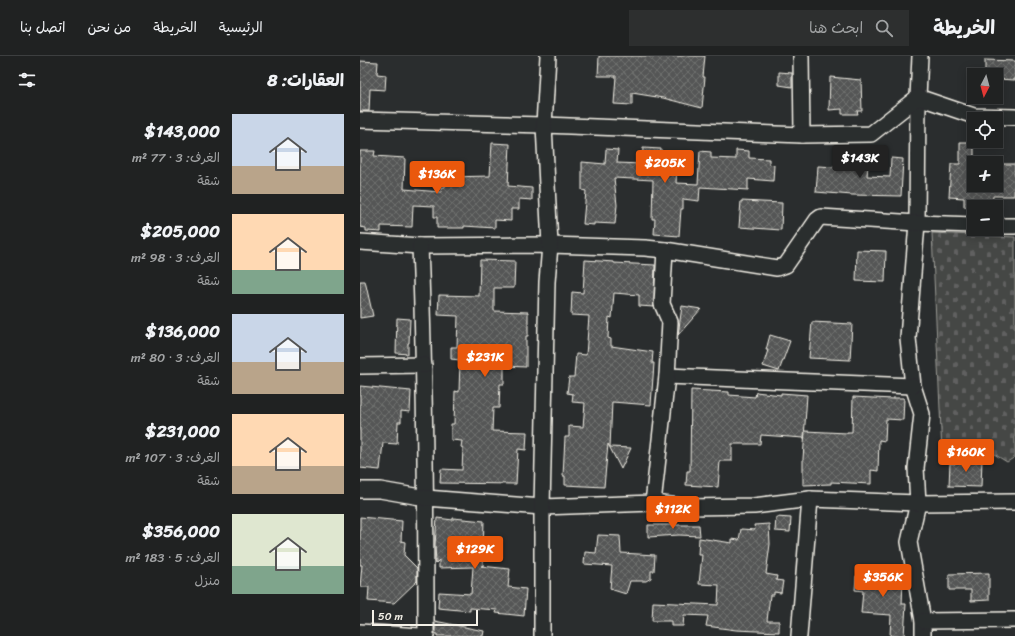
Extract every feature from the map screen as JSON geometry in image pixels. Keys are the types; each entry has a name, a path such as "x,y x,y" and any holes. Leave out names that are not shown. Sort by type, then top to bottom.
{"street":[{"path":"542,636 542,507 547,282 550,245 544,125 548,56"},
{"path":"801,56 802,134"},
{"path":"920,56 918,97 917,223 908,338 913,386 922,414 916,468 918,503 909,542 923,621 923,636"},
{"path":"360,120 802,134 871,134 918,97"},
{"path":"918,97 974,116 1015,117"},
{"path":"360,242 420,246 550,245 645,248 777,268 786,265 817,220 821,217 967,225"},
{"path":"1003,226 1015,226"},
{"path":"420,246 424,365 426,636"},
{"path":"653,503 667,376 670,322 662,304 665,250"},
{"path":"360,366 424,365"},
{"path":"667,376 913,386"},
{"path":"360,490 380,490 426,498 542,507 653,503 688,507 754,506 810,499 918,503 1015,502"},
{"path":"799,636 810,499"},
{"path":"923,621 1015,620"},
{"path":"360,632 420,636"}],"green space":[{"path":"932,233 967,235 967,236 1015,237 1015,457 1007,462 994,454 942,453"}],"building":[{"path":"599,56 705,56 703,77 705,77 702,108 663,98 632,93 632,105 614,104 616,76 598,76"},
{"path":"985,60 1015,61 1015,80 1003,79 1003,68 985,68"},
{"path":"360,61 378,62 377,74 386,75 385,90 370,89 369,111 360,111"},
{"path":"779,72 792,73 792,87 779,85"},
{"path":"830,77 861,80 862,111 857,111 858,114 842,114 842,109 829,110"},
{"path":"960,142 967,142 967,148 974,148 974,156 967,156 967,192 1003,192 1003,164 1015,164 1014,196 993,196 993,200 967,200 967,207 964,207 964,198 949,197 951,164 960,164"},
{"path":"492,143 510,144 508,186 532,188 532,200 519,199 519,209 511,209 511,221 495,220 495,228 464,226 464,228 437,228 437,217 434,217 434,206 413,205 412,227 381,226 381,232 366,231 366,228 360,227 360,151 375,151 374,156 405,158 404,189 441,192 441,187 445,187 445,178 448,177 490,176"},
{"path":"643,148 661,149 661,152 678,152 676,183 698,184 700,151 711,152 711,158 736,159 736,150 749,151 749,158 769,159 769,164 774,165 773,181 748,179 748,190 700,187 699,201 683,199 679,236 654,234 655,219 652,219 653,180 614,178 617,205 615,224 583,224 586,191 582,190 582,162 605,164 606,149 618,150 617,163 642,164"},
{"path":"854,153 869,154 867,176 890,177 891,158 903,159 901,196 852,195 816,192 818,166 853,168"},
{"path":"741,201 782,203 781,230 739,227"},
{"path":"857,250 886,251 885,282 856,281"},
{"path":"480,260 515,261 514,288 494,288 494,311 528,312 526,367 504,366 504,384 500,384 499,408 493,408 492,431 527,432 526,450 518,449 516,484 440,483 441,469 462,470 463,448 461,447 462,441 451,440 451,424 454,424 455,391 459,392 460,360 451,359 451,347 457,347 458,316 438,315 439,295 479,296"},
{"path":"585,260 655,265 654,307 639,306 639,295 614,293 612,318 609,317 608,338 611,339 611,346 653,352 652,363 654,363 651,405 612,402 610,447 631,448 621,469 608,444 604,487 565,485 565,476 563,476 565,437 569,437 569,426 583,427 585,403 572,402 573,394 567,393 569,377 574,377 576,354 586,355 589,316 571,315 572,292 583,293"},
{"path":"360,281 365,281 373,316 360,318"},
{"path":"682,306 701,309 678,335 679,328"},
{"path":"397,318 410,319 408,354 396,353"},
{"path":"812,322 852,324 850,360 809,358"},
{"path":"770,335 790,341 779,371 763,366 768,350 766,350"},
{"path":"360,386 411,391 410,412 401,411 401,422 398,422 397,444 383,443 380,470 360,468"},
{"path":"691,390 729,392 729,395 755,397 756,392 781,395 781,393 807,395 804,438 761,435 760,444 732,444 732,461 720,461 718,487 686,485 687,471 690,471"},
{"path":"853,397 893,399 904,398 903,420 886,419 885,441 879,440 878,471 871,470 871,484 831,482 831,484 803,485 805,431 852,432"},
{"path":"955,458 982,459 981,487 949,486 950,463 955,464"},
{"path":"360,517 402,521 401,541 405,542 404,555 417,568 417,581 394,603 368,601 369,587 360,587 362,565 360,565"},
{"path":"776,517 791,518 790,532 775,531"},
{"path":"437,518 484,521 483,566 481,566 510,569 508,587 526,589 524,616 496,613 497,610 470,608 470,611 438,608 439,592 471,594 473,567 439,568 439,560 436,563 435,545"},
{"path":"769,524 770,544 766,574 777,576 776,580 783,581 781,593 774,592 774,595 770,595 767,621 779,621 779,632 736,630 706,626 708,616 684,615 683,626 671,626 671,621 652,621 653,602 718,605 719,585 699,584 702,555 698,555 699,538 732,543 732,539 739,540 741,529 755,530 754,525"},
{"path":"648,525 699,525 700,536 679,535 648,537"},
{"path":"598,535 620,536 621,553 655,555 654,571 651,571 651,578 646,581 630,581 626,594 610,589 612,566 584,564 585,552 596,553"},
{"path":"875,567 878,577 903,578 902,604 906,604 904,636 890,636 891,615 861,613 863,591 855,590 856,576 859,576 859,571"},
{"path":"989,573 989,600 971,601 971,590 949,590 949,574"},
{"path":"435,621 484,631 483,636 437,636 437,634 435,634"}]}
